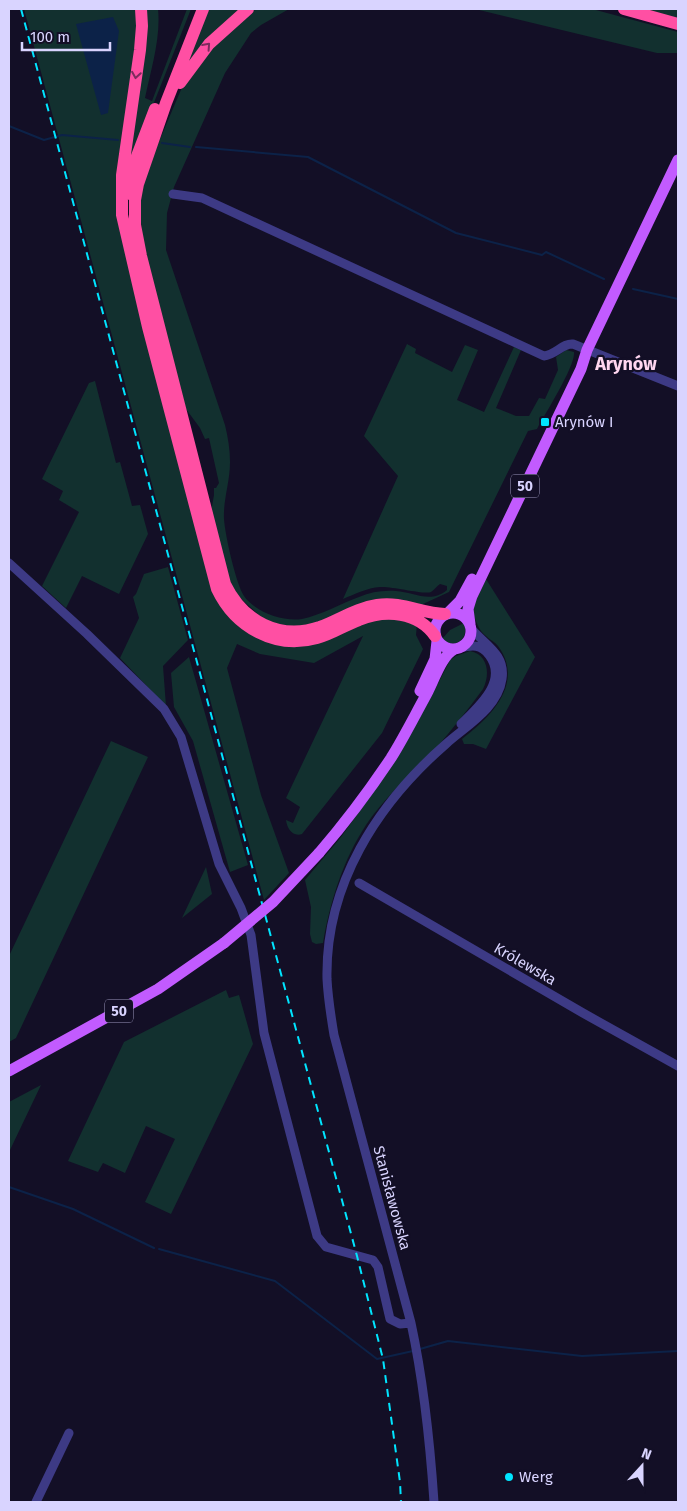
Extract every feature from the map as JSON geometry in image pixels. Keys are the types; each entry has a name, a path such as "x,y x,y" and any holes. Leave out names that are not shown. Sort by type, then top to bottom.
{"highway":[{"path":"141,9 140,50 122,174 121,208 214,581 221,599 239,621 252,630 286,641 302,641 317,638 361,619 382,614 401,615 412,618 426,626 436,639"},
{"path":"127,236 127,197 134,164 194,9"},
{"path":"203,9 138,184 135,215 136,236 220,571 229,592 240,608 251,618 270,627 290,631 320,627 363,608 383,604 402,605 433,614 446,614"},
{"path":"156,132 178,87 198,57 222,31 248,9"},
{"path":"624,9 678,24"}],"main road":[{"name":"50","path":"9,1071 158,989 224,943 273,902 319,853 364,796 392,757 450,651 468,641 470,637 468,609 470,602 678,160"},
{"name":"50","path":"364,796 418,697 435,658 436,623 457,605 467,590 506,514 578,361 587,350"},
{"path":"446,614 460,615 470,625"},
{"path":"436,639 443,647 458,648"}],"street":[{"path":"173,194 202,198 544,356 569,344 678,386"},
{"path":"9,563 88,634 164,709 181,737 219,864 242,908 251,935 264,1033 317,1236 326,1247 373,1260 378,1267 390,1319 400,1324 411,1323"},
{"path":"445,745 487,708 497,694 502,682 502,668 498,655 470,625"},
{"path":"445,745 487,696 495,679 494,664 484,649 475,646 458,648"},
{"name":"Stanisławowska","path":"434,1502 429,1434 417,1350 334,1035 328,998 327,977 329,943 337,901 352,862 374,824 406,785 445,745"},
{"name":"Królewska","path":"359,883 678,1066"},
{"path":"36,1502 69,1433"}],"green space":[{"path":"24,9 138,9 139,18 118,182 244,630 353,626 387,617 417,624 416,635 423,649 382,733 302,834 299,835 291,832 286,820 293,823 300,807 286,798 363,636 314,663 260,654 237,644 227,668 261,795 289,873 264,900"},
{"path":"145,9 158,9 159,20 153,65 145,98 152,101 187,9 191,9 123,181"},
{"path":"206,9 244,9 180,78"},
{"path":"254,9 289,9 251,33 225,73 174,187 167,213 166,250 225,425 230,462 224,519 231,559 241,590 249,602 270,615 295,620 316,615 363,595 377,592 396,591 428,597 441,594 447,590 447,586 440,584 428,593 380,587 343,599 398,476 364,436 407,344 416,349 415,353 452,372 465,345 478,350 457,400 484,412 514,347 521,350 496,408 516,416 529,416 539,398 545,399 558,370 556,357 566,350 574,352 570,367 559,390 537,429 528,431 449,592 423,604 422,607 303,628 267,622 231,590 211,512 214,488 219,483 209,438 205,439 200,428 186,409 144,251 139,205 146,172 183,85 208,50"},
{"path":"475,9 592,9 678,32 678,53 657,53"},
{"path":"637,9 678,10 678,20"},
{"path":"95,381 116,463 120,462 132,506 140,505 148,534 119,594 82,576 66,608 42,586 79,512 59,500 63,491 42,479 89,383"},
{"path":"168,567 188,640 163,666 166,706 120,658 139,618 133,597 144,574"},
{"path":"486,579 535,657 486,749 473,744 464,744 462,739 493,710 506,686 508,673 505,660 498,646 481,631 472,609"},
{"path":"464,623 465,634 460,641 451,643 442,639 450,630"},
{"path":"470,651 481,657 486,666 487,678 483,689 438,746 391,794 366,825 351,852 338,882 329,912 323,943 316,944 312,942 310,934 311,907 305,880 341,837 374,791 430,699 450,660"},
{"path":"189,657 248,865 230,872 193,741 174,707 171,673"},
{"path":"111,741 148,757 16,1038 9,1042 9,956"},
{"path":"206,867 212,894 182,918"},
{"path":"226,990 229,998 239,995 253,1044 171,1214 145,1202 175,1139 146,1126 125,1173 103,1163 98,1172 68,1161 124,1042"},
{"path":"41,1085 10,1150 9,1102"}],"water":[{"path":"113,17 119,31 108,113 101,115 76,24"}],"waterway":[{"path":"9,126 44,140 62,135 118,140"},
{"path":"162,143 190,147"},
{"path":"196,147 308,157 456,233 542,255 546,252 604,279"},
{"path":"633,289 678,299"},
{"path":"9,1187 73,1209 154,1248"},
{"path":"159,1249 275,1281 377,1359 413,1351"},
{"path":"420,1349 448,1341 582,1356 678,1351"}],"railway":[{"path":"21,9 357,1256 383,1359 400,1482 401,1502"}],"place":[{"name":"Arynów I","path":"545,422"},
{"name":"Werg","path":"509,1477"}],"district":[{"name":"Arynów","path":"626,364"}]}
